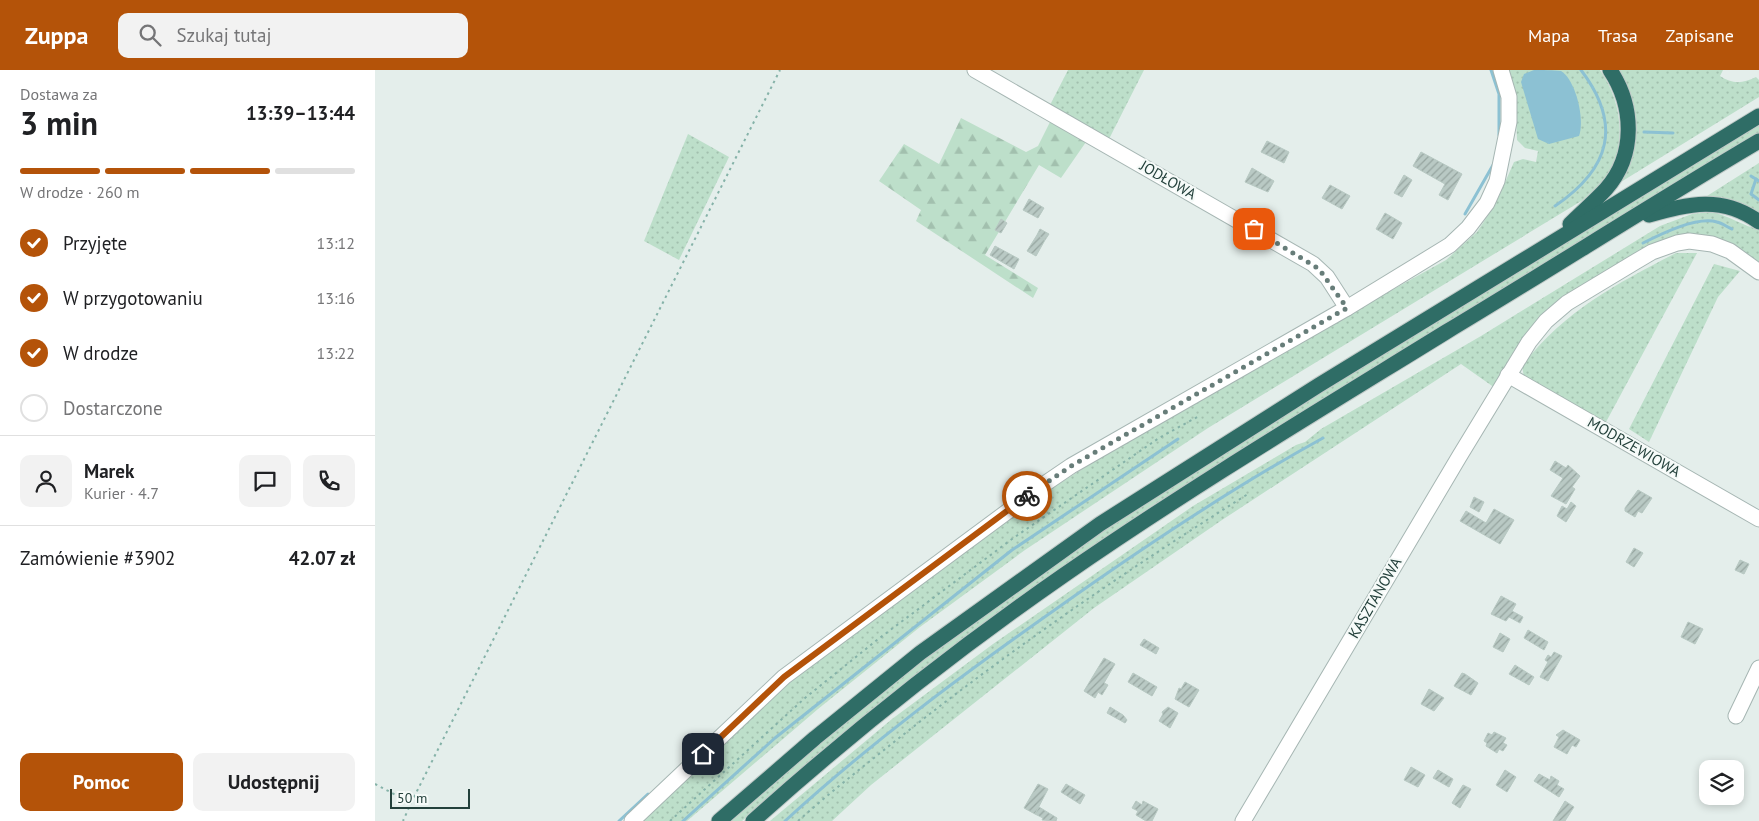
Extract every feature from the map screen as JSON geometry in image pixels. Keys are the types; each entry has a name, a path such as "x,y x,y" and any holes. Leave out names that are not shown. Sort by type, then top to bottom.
{"highway":[{"path":"1549,244 1607,188 1623,161 1629,129 1628,112 1624,95 1610,70"},
{"path":"719,821 815,738 919,653 1053,556 1222,445 1759,116"},
{"path":"753,821 838,748 927,676 1065,574 1254,451 1759,141"},
{"path":"1631,220 1687,204 1706,203 1736,210 1759,222"}],"street":[{"path":"632,821 784,677 1026,497 1071,466 1347,308 1449,245 1468,228 1487,203 1497,181 1509,122 1509,97 1501,70"},
{"name":"JODŁOWA","path":"979,71 1313,264 1327,277 1347,308"},
{"name":"KASZTANOWA","path":"1243,821 1508,375 1538,330 1557,311 1664,246 1689,240 1712,244 1730,251 1759,272"},
{"name":"MODRZEWIOWA","path":"1508,375 1759,519"},
{"path":"1736,716 1759,668"}],"path":[{"path":"403,821 780,70"},
{"path":"670,821 805,698 877,640 1012,539 1159,438 1199,416"},
{"path":"798,821 831,791 969,683 1155,552 1249,494"},
{"path":"375,784 411,803"}],"green space":[{"path":"1068,70 1144,70 1108,141 1049,107"},
{"path":"1509,70 1600,70 1607,82 1617,108 1620,136 1618,149 1614,163 1607,175 1583,200 1208,428 1025,550 920,627 818,709 687,821 640,821 739,727 789,683 867,622 1029,503 1098,459 1246,371 1446,260 1477,232 1495,205 1514,162 1523,159 1536,162 1538,151 1525,148 1517,140 1515,92"},
{"path":"1619,70 1723,70 1720,76 1733,82 1742,82 1756,77 1759,80 1759,97 1616,185 1635,132 1635,112"},
{"path":"961,118 1026,152 1038,146 1050,122 1086,142 1061,178 1039,165 985,255 1038,288 1033,298 916,221 921,210 879,181 904,144 939,164"},
{"path":"1759,124 1759,134 1150,507 992,617 906,683 742,821 731,821 824,739 888,686 987,611 1089,539 1299,403"},
{"path":"688,134 729,157 679,260 644,241"},
{"path":"1759,163 1759,215 1735,202 1707,196"},
{"path":"1711,212 1759,229 1759,265 1700,235 1540,319 1514,351 1495,388 1461,364 1222,520 1094,608 871,785 832,821 770,821 892,719 993,644 1193,506 1296,445 1305,442 1321,429 1481,336 1660,226 1692,214"},
{"path":"1676,253 1697,253 1606,422 1524,377 1522,366 1538,347 1573,314 1612,288"},
{"path":"1714,264 1740,271 1718,297 1649,442 1629,429"}],"water":[{"path":"1534,70 1561,71 1571,83 1580,111 1581,129 1579,136 1549,144 1538,139 1521,82 1524,74"}],"building":[{"path":"1267,141 1289,152 1284,163 1261,152"},
{"path":"1421,152 1462,174 1448,200 1439,195 1445,184 1413,166"},
{"path":"1252,168 1274,181 1268,192 1245,182"},
{"path":"1404,175 1412,180 1402,197 1394,193"},
{"path":"1330,185 1350,196 1342,209 1322,198"},
{"path":"1029,199 1044,208 1038,218 1023,210"},
{"path":"1385,213 1402,223 1393,239 1376,229"},
{"path":"1001,219 1007,223 1001,233 995,230"},
{"path":"1040,229 1049,234 1045,240 1037,235"},
{"path":"1037,235 1045,240 1036,256 1027,251"},
{"path":"995,246 1019,259 1014,269 990,255"},
{"path":"1555,461 1566,468 1568,465 1580,476 1572,487 1575,489 1566,504 1551,496 1563,478 1550,470"},
{"path":"1638,490 1652,498 1642,513 1638,511 1635,517 1625,511 1625,508"},
{"path":"1474,497 1484,502 1479,512 1470,507"},
{"path":"1571,502 1576,506 1566,522 1557,516 1562,506 1567,509"},
{"path":"1494,509 1514,520 1500,544 1460,521 1466,511 1486,523"},
{"path":"1634,548 1643,553 1634,567 1626,562"},
{"path":"1740,560 1749,564 1744,574 1735,570"},
{"path":"1501,596 1516,604 1512,611 1523,617 1520,623 1509,617 1506,621 1491,614"},
{"path":"1688,622 1703,629 1695,644 1681,637"},
{"path":"1528,630 1548,642 1544,650 1524,638"},
{"path":"1500,633 1510,639 1503,652 1493,647"},
{"path":"1144,639 1159,648 1156,654 1140,645"},
{"path":"1554,652 1562,656 1548,681 1540,677 1548,662 1545,660 1548,655 1551,657"},
{"path":"1104,658 1115,664 1104,683 1108,685 1102,695 1098,692 1095,698 1084,691"},
{"path":"1515,665 1534,677 1529,685 1509,674"},
{"path":"1133,673 1157,687 1152,696 1128,682"},
{"path":"1462,673 1478,683 1471,695 1454,686"},
{"path":"1185,682 1199,690 1189,707 1175,699 1179,688 1181,689"},
{"path":"1429,689 1444,698 1434,711 1421,704"},
{"path":"1110,707 1123,715 1127,720 1125,723 1107,713"},
{"path":"1168,707 1178,713 1170,728 1159,721 1163,714 1162,712"},
{"path":"1563,730 1580,740 1576,747 1572,745 1567,754 1554,747 1559,737 1556,735"},
{"path":"1494,732 1506,738 1503,743 1507,745 1503,751 1499,749 1497,753 1486,746 1487,743 1484,741 1488,733 1492,735"},
{"path":"1411,767 1425,775 1418,787 1404,780"},
{"path":"1438,770 1453,779 1449,787 1433,778"},
{"path":"1505,770 1516,777 1507,792 1496,785"},
{"path":"1539,774 1550,780 1551,776 1559,781 1557,785 1564,789 1559,797 1534,781"},
{"path":"1038,784 1048,789 1035,814 1024,808"},
{"path":"1066,784 1085,795 1080,804 1061,792"},
{"path":"1463,785 1471,789 1460,808 1452,803"},
{"path":"1136,801 1142,805 1143,801 1158,809 1152,821 1146,821 1136,815 1138,811 1132,808"},
{"path":"1565,801 1574,807 1565,821 1553,821"},
{"path":"1039,807 1057,818 1056,821 1042,820 1043,818 1035,814"}],"waterway":[{"path":"1491,70 1499,94 1499,135"},
{"path":"1555,206 1574,191 1588,176 1599,161 1604,144 1606,127 1602,109 1594,90 1581,70"},
{"path":"1644,132 1673,133"},
{"path":"1465,214 1493,165"},
{"path":"1751,176 1759,181"},
{"path":"1756,179 1751,194 1759,200"},
{"path":"1643,243 1679,227 1700,221 1717,222 1732,229"},
{"path":"785,821 883,737 1021,634 1187,520 1288,457 1323,438"},
{"path":"683,821 775,738 1012,550 1178,439"},
{"path":"619,821 648,794"}],"way so far":[{"path":"1027,496 1071,466 1347,308 1327,277 1319,269 1254,229"}],"route":[{"path":"703,754 784,677 1027,496"}]}
